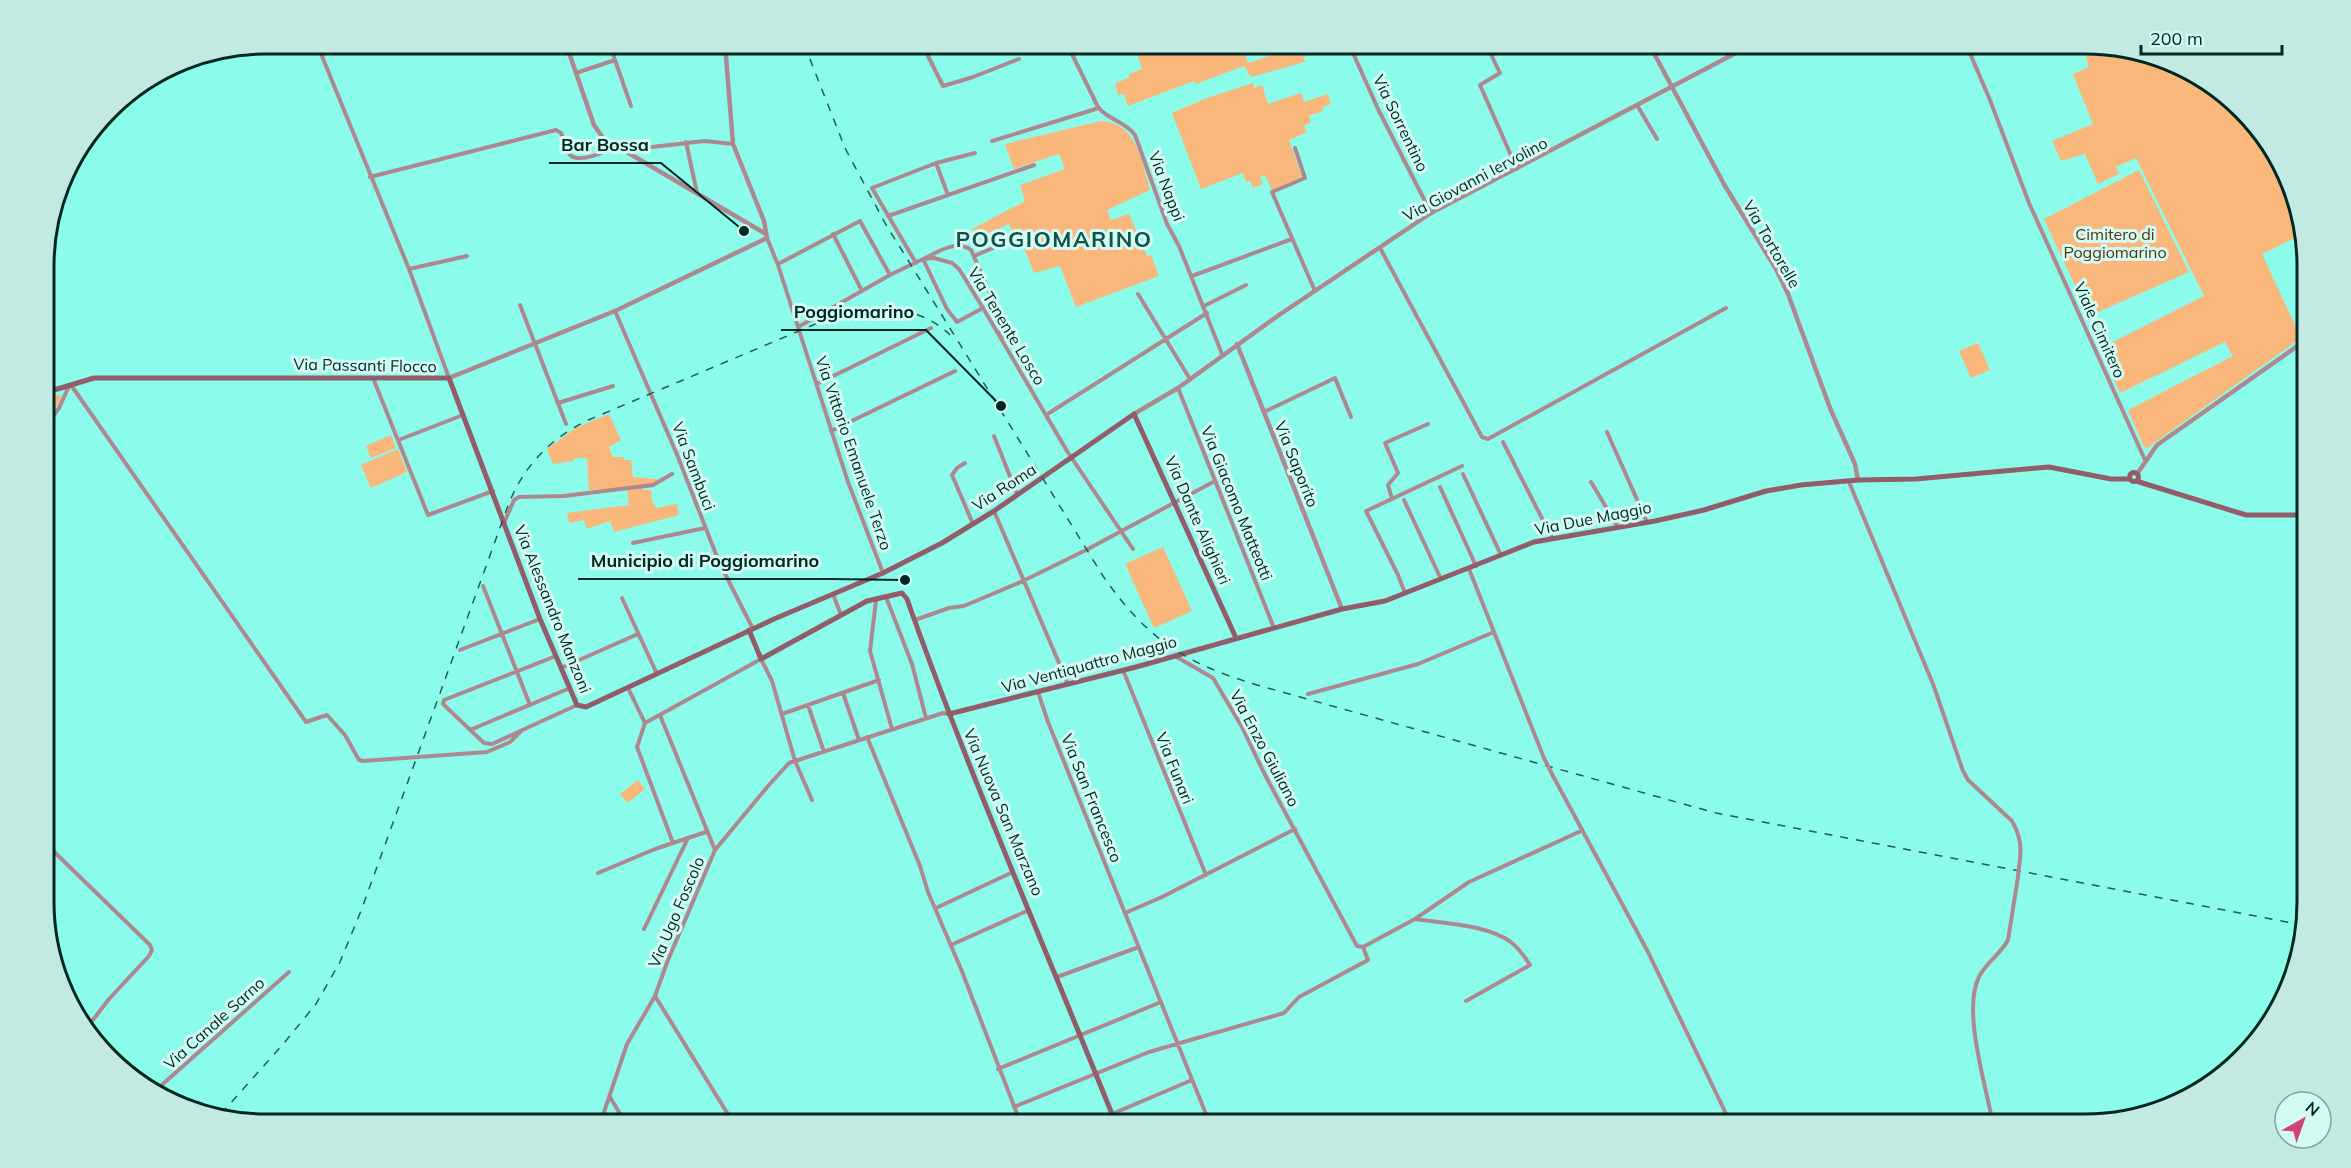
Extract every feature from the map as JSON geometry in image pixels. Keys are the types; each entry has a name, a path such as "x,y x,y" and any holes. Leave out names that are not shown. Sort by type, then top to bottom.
{"main road":[{"name":"Via Passanti Flocco","path":"54,390 94,378 127,377 449,378"},
{"name":"Via Alessandro Manzoni","path":"449,378 540,619 577,705 586,707 751,630 883,573"},
{"name":"Via Roma","path":"883,573 942,543 994,511 1134,414"},
{"name":"Via Dante Alighieri","path":"1134,414 1236,638"},
{"name":"Via Due Maggio","path":"1236,638 1342,609 1385,601 1534,542 1704,510 1766,491 1800,485 1858,480 1916,479 2049,467 2111,479 2129,479"},
{"path":"2136,482 2137,474 2131,473 2129,479 2132,482 2246,515 2297,514"},
{"name":"Via Nuova San Marzano","path":"761,659 867,601 902,593 907,599 949,714 1112,1114"},
{"path":"751,630 761,659"},
{"name":"Via Ventiquattro Maggio","path":"949,714 1123,670 1236,638"}],"street":[{"path":"321,54 409,269 449,378"},
{"path":"569,54 594,125 603,138 760,230 766,236"},
{"path":"613,54 631,106"},
{"path":"726,54 733,144 764,221 766,236"},
{"path":"927,54 943,86 1019,59"},
{"name":"Via Nappi","path":"1072,54 1103,114 1131,128 1135,135 1167,224 1192,276 1222,354"},
{"name":"Via Sorrentino","path":"1353,54 1378,109 1431,213"},
{"path":"1491,54 1500,73 1480,85 1517,169"},
{"name":"Via Tortorelle","path":"1655,54 1725,186 1780,277 1830,408 1851,453 1858,480"},
{"name":"Via Giovanni Iervolino","path":"1237,344 1431,213 1733,54"},
{"name":"Viale Cimitero","path":"1970,54 2029,203 2145,460"},
{"path":"576,73 615,60"},
{"path":"1637,105 1658,139"},
{"path":"992,141 1099,108"},
{"path":"370,177 556,130 561,133 569,154 574,157 607,152 614,144"},
{"path":"620,148 705,141 733,144"},
{"path":"686,142 697,193"},
{"path":"1294,148 1305,178 1272,192 1315,291"},
{"path":"916,263 872,188 936,163 975,153"},
{"path":"936,163 948,195"},
{"path":"888,216 1034,165"},
{"path":"778,264 860,220 890,275"},
{"path":"833,234 862,291"},
{"name":"Via Vittorio Emanuele Terzo","path":"766,236 778,264 868,538 883,573"},
{"name":"Via Passanti Flocco","path":"449,378 536,345 615,311 766,236"},
{"path":"975,256 1016,238"},
{"path":"1192,276 1292,239"},
{"path":"798,327 890,275 950,246 957,245 968,247 975,256 997,309 1002,340"},
{"path":"1380,248 1482,437 1488,439 1726,308"},
{"path":"409,269 467,256"},
{"path":"923,259 947,309 957,322 983,308"},
{"name":"Via Tenente Losco","path":"923,259 943,259 958,268 1072,458 1133,549"},
{"path":"1204,306 1246,285"},
{"path":"1138,294 1190,379"},
{"path":"520,305 567,424"},
{"name":"Via Sambuci","path":"615,311 678,457 719,562 751,630"},
{"path":"1046,415 1207,313"},
{"path":"817,384 931,328"},
{"path":"1134,414 1190,379 1237,344"},
{"name":"Via Saporito","path":"1237,344 1342,609"},
{"path":"2137,474 2157,445 2297,345"},
{"path":"831,431 955,371"},
{"path":"373,378 428,515 493,491"},
{"path":"1264,412 1335,378 1351,417"},
{"path":"54,415 70,385 306,722 327,715 345,735 359,759 363,761 487,752 510,742 522,730"},
{"path":"558,403 613,386"},
{"name":"Via Giacomo Matteotti","path":"1178,387 1274,628"},
{"path":"401,439 464,415"},
{"path":"1392,499 1388,485 1398,473 1385,443 1428,424"},
{"path":"1608,432 1647,522"},
{"path":"994,436 1017,494"},
{"path":"1503,442 1552,538"},
{"path":"965,463 952,475 973,524"},
{"path":"1405,594 1366,511 1462,466"},
{"path":"504,523 514,500 519,497 564,496 653,485 672,474"},
{"path":"1463,474 1501,556"},
{"path":"915,620 949,608 963,606 1023,581 1215,481"},
{"path":"1591,482 1618,527"},
{"path":"1849,482 1934,684 1963,771 1968,780 2013,821 2017,829 2021,851 2008,940 2003,949 1982,971 1975,985 1972,1000 1991,1114"},
{"path":"1440,487 1476,566"},
{"path":"1404,500 1441,579"},
{"path":"994,511 1068,684"},
{"path":"633,543 705,528"},
{"path":"1469,569 1544,758 1651,959 1726,1114"},
{"path":"483,586 530,705"},
{"path":"832,594 841,615"},
{"path":"886,597 912,664 926,718"},
{"path":"622,598 657,675"},
{"path":"876,600 870,651 892,729"},
{"path":"460,650 540,619"},
{"path":"1308,693 1418,664 1494,632"},
{"path":"561,668 638,634"},
{"path":"556,656 444,700 443,704 484,743 492,744 577,705"},
{"name":"Via Enzo Giuliano","path":"1125,913 1294,829 1242,727 1213,678 1174,656"},
{"path":"673,843 637,747 645,723 761,659 772,681 795,761 812,800"},
{"name":"Via Funari","path":"1123,670 1206,874"},
{"path":"782,714 879,680"},
{"path":"470,730 570,688"},
{"path":"628,688 645,723"},
{"name":"Via San Francesco","path":"1038,692 1139,947"},
{"path":"843,693 859,740"},
{"path":"808,705 824,752"},
{"path":"795,761 926,718 944,713 949,714"},
{"path":"660,715 715,850"},
{"path":"867,737 1017,1114"},
{"name":"Via Ugo Foscolo","path":"604,1114 627,1044 655,996 715,850 768,786 789,764 795,761"},
{"path":"1294,829 1357,946 1363,947 1414,919 1469,882 1581,831"},
{"path":"598,873 706,832"},
{"path":"644,929 688,838"},
{"path":"54,852 150,945 152,950 91,1022"},
{"path":"936,908 1013,872"},
{"path":"951,945 1030,910"},
{"path":"1414,919 1468,927 1506,939 1524,955 1530,965 1466,1001"},
{"path":"1057,977 1139,947 1206,1114"},
{"path":"1014,1107 1177,1043 1284,1013 1299,997 1368,960 1363,947"},
{"name":"Via Canale Sarno","path":"160,1086 289,972"},
{"path":"655,996 728,1114"},
{"path":"998,1070 1161,1002"},
{"path":"1112,1114 1192,1080"},
{"path":"610,1097 620,1114"}],"green space":[{"path":"1137,54 1248,54 1245,55 1248,63 1275,54 1296,56 1306,54 1307,56 1303,58 1305,62 1251,77 1244,66 1196,84 1194,81 1128,106 1124,94 1118,95 1115,83 1129,78 1129,74 1142,69"},
{"path":"2099,54 2153,65 2191,82 2214,98 2244,126 2269,160 2286,198 2293,225 2295,238 2262,254 2297,329 2297,341 2147,448 2144,447 2128,410 2233,356 2225,342 2120,393 2099,349 2204,296 2136,158 2116,167 2119,174 2098,184 2085,154 2061,161 2052,141 2093,124 2073,74 2089,67 2086,57"},
{"path":"1253,83 1254,88 1262,85 1268,104 1301,93 1304,102 1328,94 1331,104 1323,107 1323,111 1309,116 1311,122 1304,126 1307,132 1289,140 1302,177 1272,190 1265,175 1260,177 1263,184 1253,188 1250,181 1246,182 1243,173 1201,189 1172,113 1207,98"},
{"path":"1101,121 1123,128 1130,136 1136,146 1150,190 1107,210 1111,220 1129,214 1147,256 1151,255 1159,276 1076,307 1060,266 1034,273 1018,234 1014,235 1009,224 984,235 982,232 975,235 972,229 1025,201 1020,185 1065,169 1059,154 1014,169 1005,144"},
{"name":"Cimitero di Poggiomarino","path":"2139,170 2189,272 2089,316 2044,219"},
{"path":"1978,343 1990,370 1971,378 1959,351"},
{"path":"54,396 61,396 54,410"},
{"path":"609,414 621,440 609,447 613,457 624,457 624,460 631,460 633,477 657,479 657,484 644,485 643,490 651,490 652,501 656,508 677,504 679,515 614,532 610,521 587,529 584,520 569,523 567,513 629,505 627,488 589,490 587,458 575,458 573,461 553,464 547,449 576,428"},
{"path":"391,435 396,448 371,458 366,446"},
{"path":"398,449 407,472 371,488 361,465"},
{"path":"1163,547 1192,611 1154,628 1125,564"},
{"path":"638,780 645,789 628,803 620,794"}],"railway":[{"path":"808,54 845,148 885,223 1103,576 1135,617 1169,646 1208,668 1257,685 1716,813 2296,924"},
{"path":"225,1110 316,1004 340,962 361,911 509,503 515,489 540,455 561,436 586,421 844,312 886,308 914,313 939,326 950,335"}],"place":[{"name":"Bar Bossa","path":"744,231"},
{"name":"Poggiomarino","path":"1001,406"},
{"name":"Municipio di Poggiomarino","path":"905,580"}],"district":[{"name":"POGGIOMARINO","path":"1054,239"}]}
